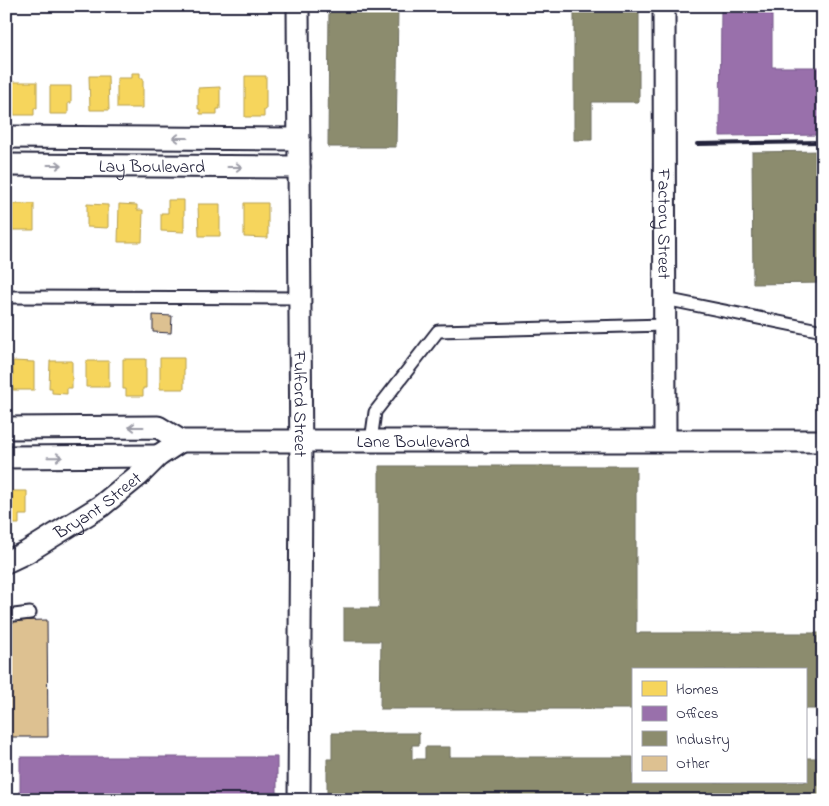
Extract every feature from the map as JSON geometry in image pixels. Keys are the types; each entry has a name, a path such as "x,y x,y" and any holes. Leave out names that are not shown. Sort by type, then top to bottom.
{"street":[{"name":"Fulford Street","path":"298,6 300,800"},
{"name":"Factory Street","path":"664,6 665,440"},
{"name":"Lay Boulevard","path":"6,137 299,139"},
{"path":"28,137 28,165"},
{"name":"Lay Boulevard","path":"6,165 299,167"},
{"name":"Lane Boulevard","path":"6,428 158,427 181,440 823,441"},
{"name":"Bryant Street","path":"6,562 27,552 101,506 139,475 158,456 181,440"},
{"path":"6,457 158,456"}],"lane":[{"path":"6,297 300,298"},
{"path":"665,299 823,331"},
{"path":"371,440 375,412 438,331 665,325"},
{"path":"6,616 30,613"}],"building: Homes":[{"path":"132,73 140,73 140,78 143,78 143,108 117,108 117,78 132,78"},
{"path":"89,76 108,76 109,110 90,110"},
{"path":"245,76 266,76 266,110 264,110 264,117 245,117"},
{"path":"12,82 37,82 37,108 34,108 34,115 14,115"},
{"path":"50,86 71,86 71,103 68,103 68,114 50,114"},
{"path":"220,87 220,109 217,109 217,114 200,114 200,109 198,109 198,88"},
{"path":"168,200 184,200 184,232 161,231 161,213 168,213"},
{"path":"244,203 268,203 268,238 244,237"},
{"path":"12,204 34,204 34,230 12,230"},
{"path":"87,204 108,205 108,228 87,227"},
{"path":"119,204 137,205 137,210 143,210 142,242 118,242"},
{"path":"198,204 220,204 220,236 199,236"},
{"path":"160,358 184,358 184,389 160,389"},
{"path":"123,359 146,359 146,388 143,388 143,396 126,396 126,389 123,389"},
{"path":"13,361 34,362 34,390 13,390"},
{"path":"50,361 72,361 72,388 67,388 67,394 52,393 52,388 49,388"},
{"path":"86,361 109,361 109,387 86,387"},
{"path":"6,491 27,491 27,515 19,515 19,524 6,524"}],"building: Offices":[{"path":"721,6 772,6 772,67 823,67 823,135 720,136"},
{"path":"20,757 277,757 277,800 20,800"}],"building: Industry":[{"path":"329,6 398,6 396,147 328,147"},
{"path":"574,6 639,6 639,102 592,102 592,140 574,140"},
{"path":"823,151 823,283 753,284 752,152"},
{"path":"379,466 636,466 636,633 823,633 823,709 806,709 806,668 632,668 632,709 380,709 381,641 344,641 344,608 379,608"},
{"path":"332,733 419,733 419,745 412,745 412,759 425,759 425,747 450,747 450,757 632,757 632,784 806,784 806,758 823,758 823,800 327,800 327,759 332,759"}],"building: Other":[{"path":"153,315 172,316 171,333 153,332"},
{"path":"47,620 48,737 6,737 6,621"}],"railway":[{"path":"697,144 823,142"}]}
